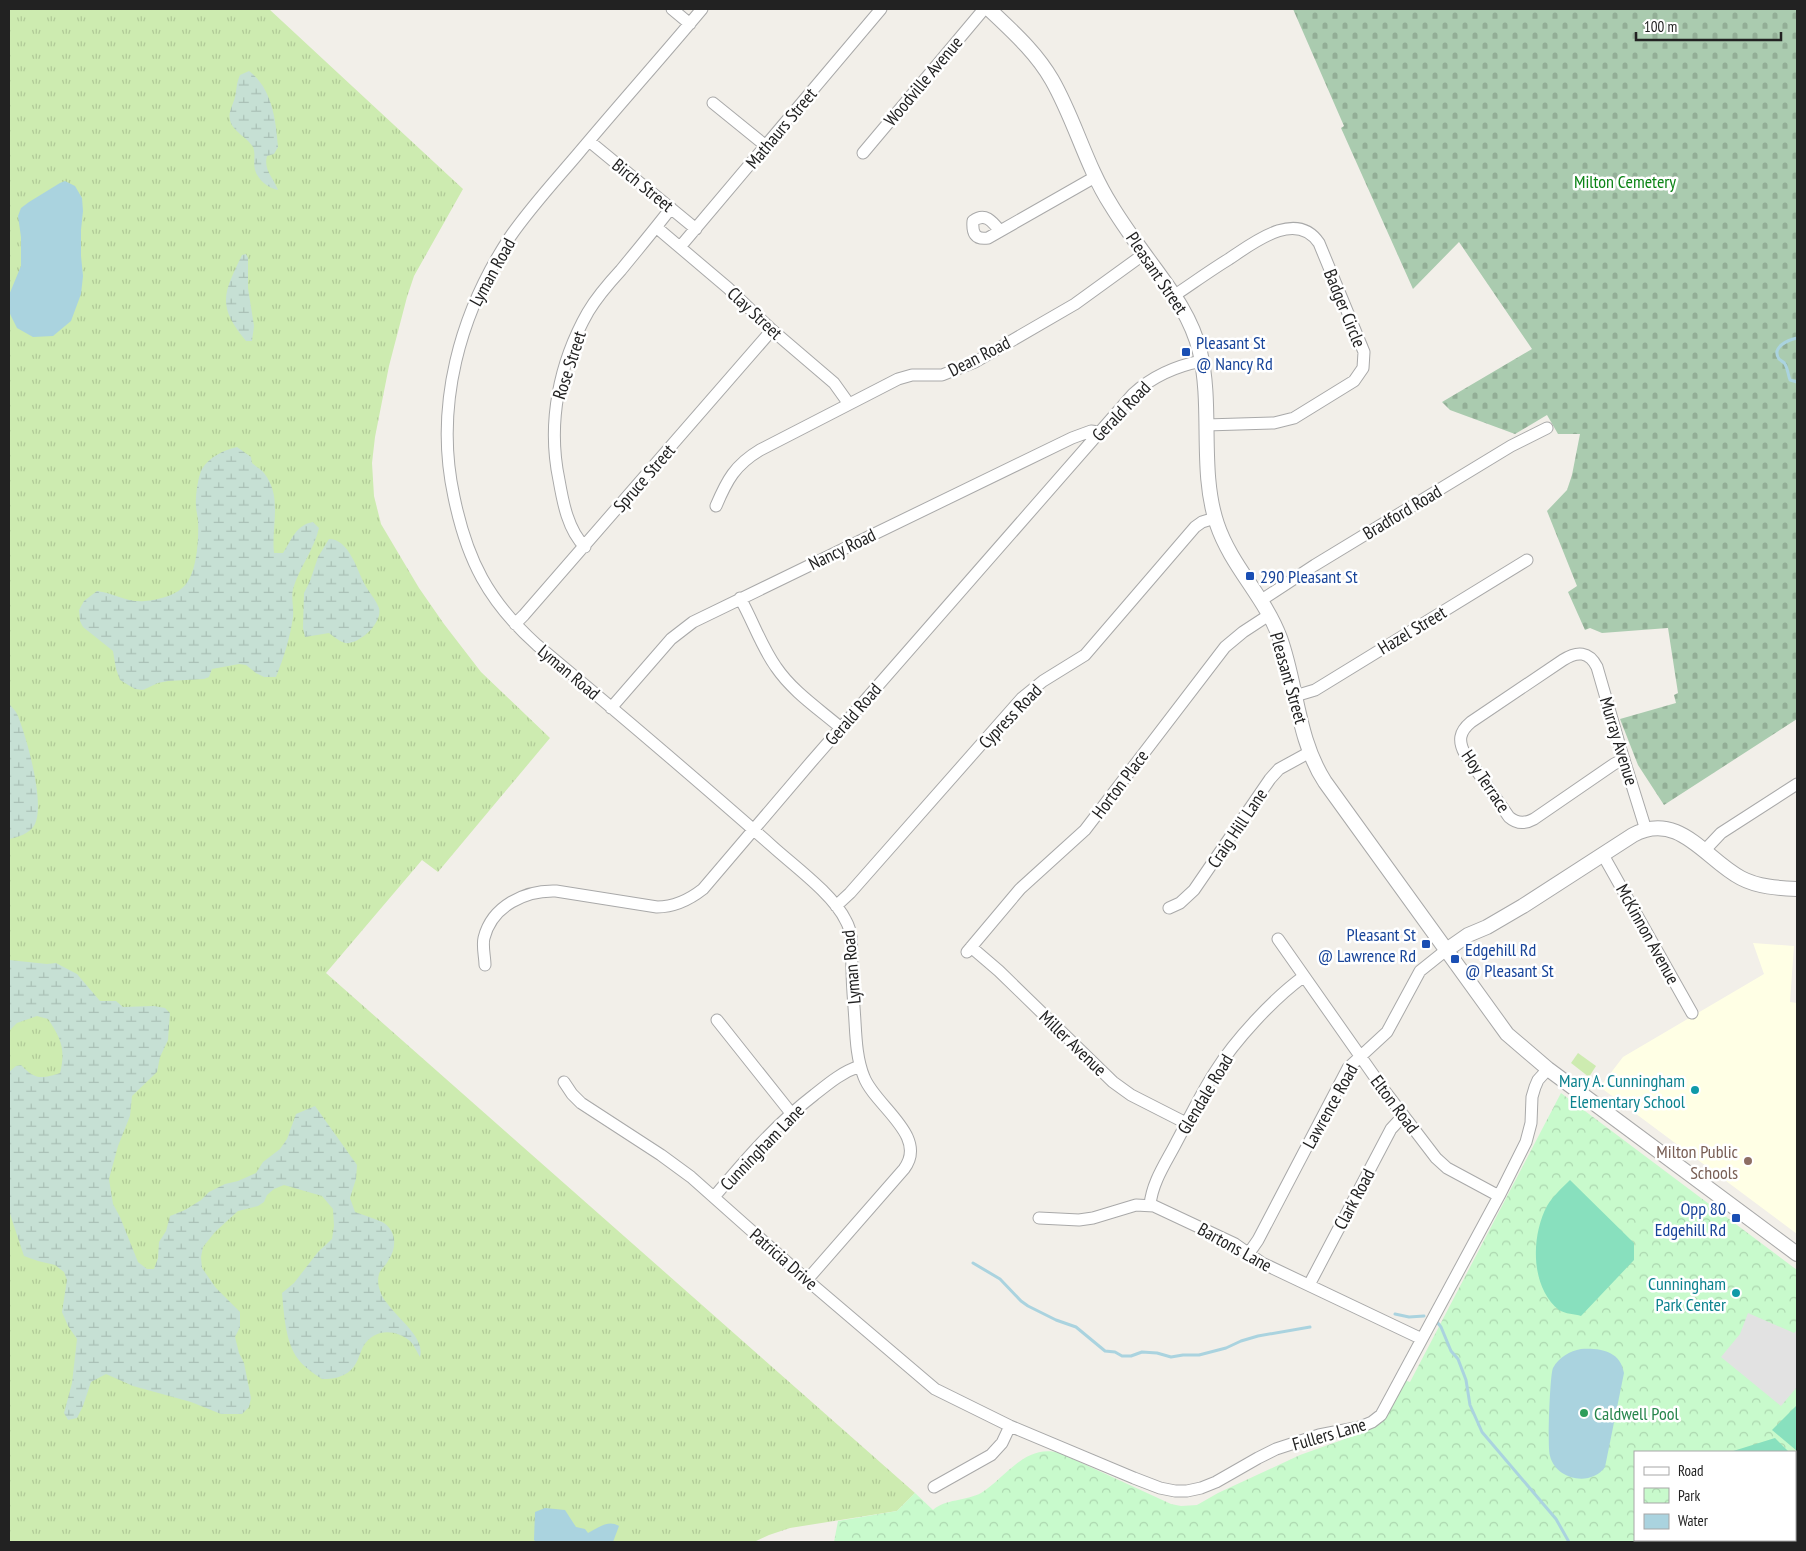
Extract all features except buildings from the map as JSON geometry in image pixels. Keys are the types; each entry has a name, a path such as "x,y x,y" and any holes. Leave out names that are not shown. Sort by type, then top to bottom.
{"street":[{"path":"672,9 690,24"},
{"name":"Lyman Road","path":"702,9 518,226 493,265 468,316 459,347 452,379 448,420 449,464 452,491 471,559 494,598 515,624 537,645 754,830 836,906 846,921 850,935 857,1048 860,1066 864,1080 871,1092 896,1120 908,1139 911,1150 910,1160 904,1170 807,1280"},
{"name":"Mathaurs Street","path":"680,247 881,9"},
{"name":"Woodville Avenue","path":"862,153 984,9"},
{"name":"Pleasant Street","path":"989,9 1028,46 1051,78 1095,177 1110,204 1175,295 1192,328 1202,361 1209,482 1215,518 1229,550 1269,615 1280,637 1310,752 1325,782 1445,951 1507,1034 1548,1069 1797,1254"},
{"path":"713,103 766,146"},
{"name":"Birch Street","path":"589,141 696,229"},
{"path":"1000,231 1095,177"},
{"name":"Rose Street","path":"585,546 577,538 571,525 563,502 558,476 554,432 559,387 570,351 589,311 672,208"},
{"name":"Clay Street","path":"656,227 728,288 772,330 834,383 849,404"},
{"name":"Badger Circle","path":"1175,295 1264,236 1286,229 1303,230 1312,234 1319,243 1364,352 1362,368 1354,381 1294,418 1274,423 1206,426"},
{"name":"Dean Road","path":"716,506 726,482 744,461 760,450 898,379 912,376 942,375 975,362 1076,304 1144,254"},
{"name":"Spruce Street","path":"515,624 524,616 772,330"},
{"name":"Gerald Road","path":"486,965 483,940 486,932 499,913 516,899 535,892 556,891 641,906 671,906 685,901 703,889 1133,394 1147,382 1174,368 1202,361"},
{"name":"Bradford Road","path":"1260,601 1315,564 1511,446 1547,428"},
{"name":"Nancy Road","path":"611,708 682,629 693,622 1072,438 1091,430 1099,432"},
{"name":"Cypress Road","path":"836,906 850,893 1022,698 1043,681 1085,655 1195,527 1202,522 1215,518"},
{"name":"Hazel Street","path":"1295,696 1314,690 1527,560"},
{"path":"740,598 766,652 780,674 792,687 841,728"},
{"name":"Horton Place","path":"969,949 1020,888 1085,830 1226,647 1243,632 1269,615"},
{"name":"Hoy Terrace","path":"1587,655 1576,654 1563,660 1471,722 1461,732 1460,740 1462,747 1509,817 1522,823 1534,819 1624,759"},
{"name":"Murray Avenue","path":"1587,655 1593,659 1597,667 1646,830"},
{"name":"Craig Hill Lane","path":"1169,908 1186,899 1194,890 1270,779 1279,770 1310,752"},
{"path":"1705,850 1721,833 1797,784"},
{"path":"1445,951 1468,935 1487,927 1517,910 1633,835 1646,830 1661,829 1672,831 1687,838 1745,880 1765,886 1797,889"},
{"name":"McKinnon Avenue","path":"1603,855 1692,1013"},
{"name":"Elton Road","path":"1278,940 1403,1116 1443,1165 1499,1196"},
{"name":"Miller Avenue","path":"969,949 1005,978 1113,1082 1132,1095 1186,1123"},
{"name":"Lawrence Road","path":"1249,1253 1348,1068 1387,1032 1420,971 1445,951"},
{"name":"Glendale Road","path":"1150,1205 1155,1185 1214,1072 1229,1052 1283,993 1303,977"},
{"path":"717,1020 791,1113"},
{"name":"Cunningham Lane","path":"714,1196 756,1147 791,1113 835,1078 860,1066"},
{"name":"Fullers Lane","path":"1010,1426 1151,1485 1175,1491 1194,1490 1216,1482 1276,1449 1319,1435 1360,1427 1377,1419 1384,1410 1526,1142 1529,1132 1534,1087 1548,1069"},
{"name":"Patricia Drive","path":"564,1082 581,1103 673,1163 714,1196 807,1280 934,1389 1010,1426"},
{"name":"Clark Road","path":"1309,1285 1391,1129 1403,1116"},
{"name":"Bartons Lane","path":"1039,1218 1086,1219 1131,1206 1150,1205 1159,1207 1235,1244 1262,1263 1422,1339"},
{"path":"934,1487 991,1455 1002,1443 1010,1426"}],"shaded area":[{"name":"Milton Public Schools","path":"1753,943 1794,946 1790,1002 1797,1003 1797,1234 1600,1087 1623,1057 1764,974"},
{"path":"1748,1313 1794,1333 1797,1330 1797,1387 1781,1406 1721,1357 1740,1334"}],"green space":[{"path":"9,9 269,9 463,189 414,276 407,297 389,366 375,437 372,463 374,496 381,524 419,588 444,624 481,672 550,738 438,872 422,860 326,973 915,1493 897,1511 790,1528 754,1542 9,1542"},
{"name":"Milton Cemetery","path":"1293,9 1797,9 1797,719 1664,805 1638,765 1620,719 1676,703 1674,695 1678,693 1668,628 1602,633 1590,628 1585,630 1568,592 1577,586 1547,511 1567,490 1580,434 1558,434 1547,415 1515,434 1450,410 1442,402 1532,349 1459,242 1413,289 1341,128 1344,126"},
{"path":"249,71 257,78 268,95 274,116 278,147 274,154 267,156 266,166 278,190 267,185 258,177 254,164 253,147 231,124 230,120 230,111 240,75"},
{"path":"246,254 248,258 248,288 254,326 252,341 246,341 236,329 230,318 226,299 231,279 242,255"},
{"path":"237,447 251,457 252,463 264,473 270,482 275,502 274,553 283,553 295,533 302,526 313,522 319,528 314,544 293,589 292,625 276,677 264,677 246,665 239,664 212,669 209,677 204,679 168,681 158,683 143,690 135,689 120,680 113,651 83,627 80,621 79,610 84,601 97,591 133,601 145,601 167,596 178,591 186,584 193,571 198,545 196,498 202,469 222,452"},
{"path":"329,539 336,540 342,544 352,556 365,585 379,608 379,614 374,626 363,637 351,643 345,643 329,633 305,637 303,628 304,593 318,557"},
{"path":"9,704 17,714 26,739 34,770 38,814 35,824 30,830 9,839"},
{"path":"9,960 47,964 56,963 77,974 100,1001 116,1001 123,1007 154,1006 165,1008 170,1013 168,1040 160,1057 157,1072 132,1096 130,1116 118,1146 109,1179 113,1204 138,1262 147,1269 154,1269 158,1258 159,1242 166,1231 170,1216 185,1210 201,1200 209,1192 225,1184 238,1181 256,1173 263,1162 280,1149 287,1139 296,1114 315,1106 357,1165 356,1179 350,1198 355,1212 384,1223 392,1231 394,1236 393,1251 380,1272 378,1278 379,1286 391,1309 415,1335 421,1350 420,1357 410,1341 398,1334 385,1332 373,1336 363,1347 357,1362 348,1373 337,1378 322,1379 298,1359 288,1336 282,1293 294,1283 318,1252 332,1239 334,1226 333,1209 322,1196 284,1185 274,1189 267,1195 264,1202 258,1206 238,1211 215,1232 203,1247 201,1257 202,1268 216,1288 240,1312 240,1327 235,1337 244,1363 251,1398 249,1407 242,1414 221,1414 191,1402 133,1386 106,1374 91,1382 77,1418 68,1420 64,1413 72,1383 77,1339 68,1326 62,1312 67,1280 64,1272 55,1265 24,1256 9,1211 9,1072 16,1066 21,1065 34,1076 43,1077 60,1073 62,1051 59,1038 48,1019 37,1016 17,1023 9,1031"},
{"path":"1578,1053 1596,1066 1589,1077 1571,1063"},
{"path":"1561,1093 1797,1270 1797,1542 834,1542 838,1521 897,1511 915,1493 933,1510 943,1504 975,1496 1026,1457 1048,1451 1060,1453 1171,1504 1181,1506 1197,1505 1218,1493 1300,1455 1342,1440 1378,1424 1389,1412 1404,1380 1410,1382"},
{"path":"1570,1180 1634,1243 1634,1260 1581,1316 1559,1310 1550,1300 1538,1275 1536,1261 1538,1232 1547,1206"},
{"path":"1797,1405 1797,1451 1772,1430"},
{"path":"1775,1438 1788,1451 1733,1451"},
{"path":"1797,1460 1797,1542 1696,1542 1796,1541"}],"water":[{"path":"65,181 75,186 82,198 81,256 83,276 81,294 71,321 53,336 33,337 17,328 9,312 9,295 21,266 21,237 18,216 21,208 29,202"},
{"name":"Caldwell Pool","path":"1581,1349 1596,1349 1609,1352 1618,1360 1624,1373 1605,1467 1599,1473 1583,1479 1574,1478 1559,1471 1550,1456 1549,1450 1550,1396 1553,1368 1565,1355"},
{"path":"545,1508 565,1510 576,1527 585,1529 588,1533 611,1523 619,1526 613,1542 536,1542 534,1540 535,1512"}],"waterway":[{"path":"1797,338 1789,340 1777,351 1779,359 1786,366 1790,380 1797,382"},
{"path":"973,1263 1000,1279 1028,1306 1056,1320 1076,1327 1105,1351 1115,1352 1122,1356 1131,1356 1142,1352 1157,1353 1171,1357 1199,1355 1226,1348 1258,1336 1310,1327"},
{"path":"1395,1314 1409,1317 1424,1316"},
{"path":"1437,1322 1451,1351 1458,1359 1466,1380 1470,1405 1482,1432 1556,1519 1569,1542"}],"place":[{"name":"Pleasant St @ Nancy Rd","path":"1186,352"},
{"name":"290 Pleasant St","path":"1250,576"},
{"name":"Pleasant St @ Lawrence Rd","path":"1426,944"},
{"name":"Edgehill Rd @ Pleasant St","path":"1455,959"},
{"name":"Mary A. Cunningham Elementary School","path":"1695,1090"},
{"name":"Milton Public Schools","path":"1748,1161"},
{"name":"Opp 80 Edgehill Rd","path":"1736,1218"},
{"name":"Cunningham Park Center","path":"1736,1293"},
{"name":"Caldwell Pool","path":"1584,1413"}]}
